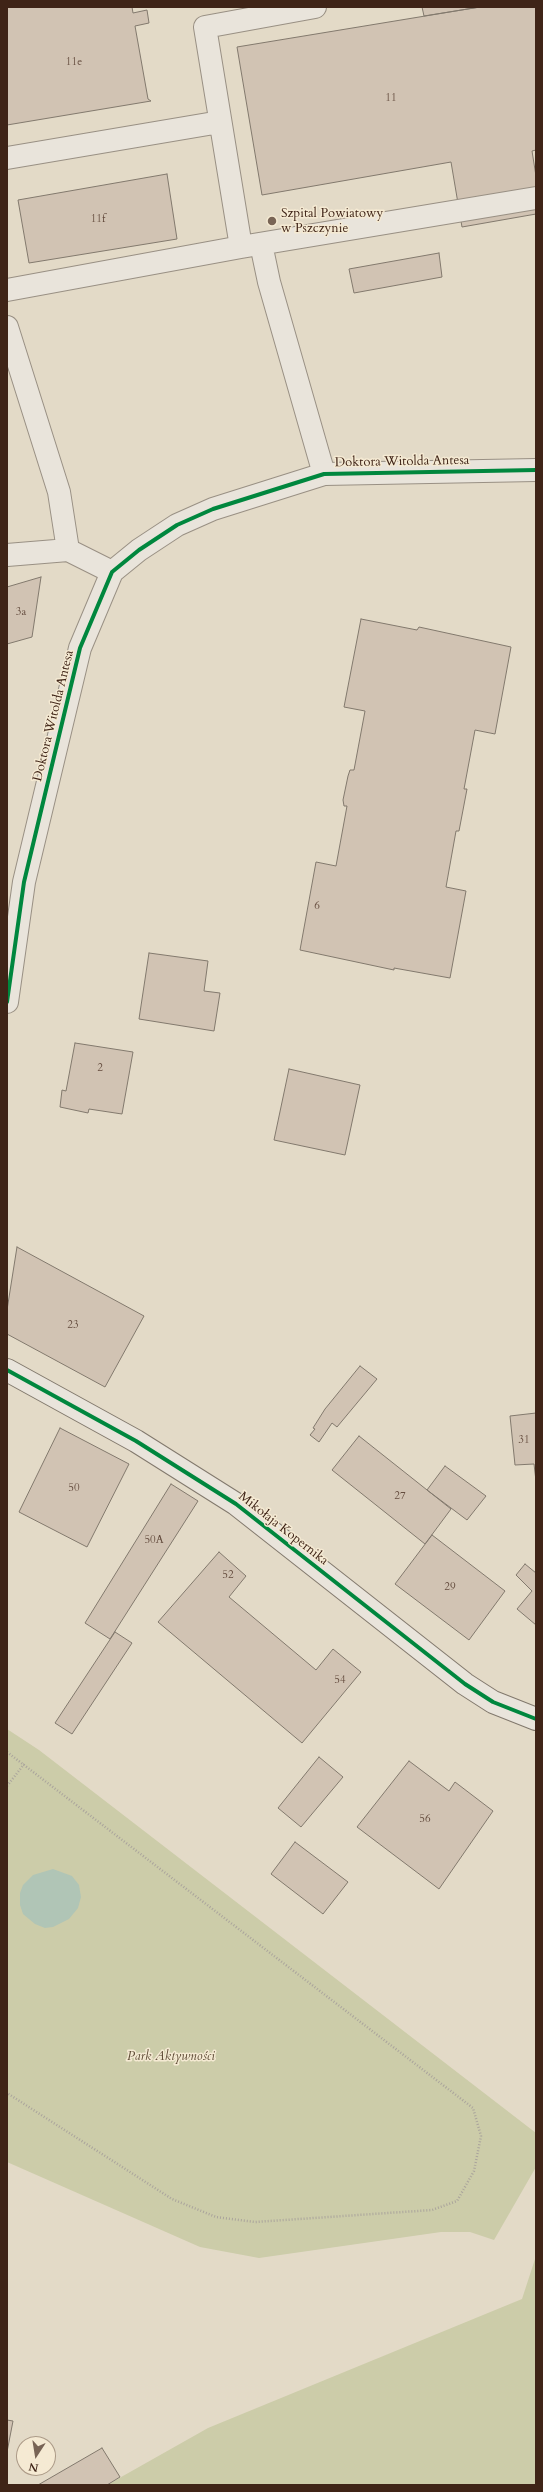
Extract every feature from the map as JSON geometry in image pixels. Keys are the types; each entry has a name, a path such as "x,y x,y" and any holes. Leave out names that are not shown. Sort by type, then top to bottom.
{"street":[{"path":"315,7 205,27 220,122 251,246 269,282 324,474"},
{"path":"7,158 220,122"},
{"path":"7,290 251,246 536,198"},
{"path":"7,327 59,492 68,550"},
{"name":"Doktora Witolda Antesa","path":"7,1002 24,882 78,655 112,572 139,550 177,525 213,509 324,474 436,470 536,470"},
{"path":"7,555 68,550 112,572"},
{"name":"Mikołaja Kopernika","path":"7,1370 136,1441 236,1504 465,1684 493,1702 536,1719"}],"path":[{"path":"7,1752 25,1763 473,2108 481,2136 474,2171 458,2201 432,2210 255,2222 216,2217 172,2200 7,2093"},
{"path":"7,1786 25,1763"}],"green space":[{"name":"Park Aktywności","path":"7,1729 39,1750 536,2133 536,2167 494,2240 470,2232 441,2232 259,2258 200,2247 7,2162"},
{"path":"535,2259 536,2485 107,2485 208,2428 522,2299"}],"shaded area":[{"path":"53,1869 72,1876 79,1885 81,1897 78,1908 69,1919 53,1927 45,1928 35,1924 23,1914 20,1905 20,1893 23,1885 33,1875"}],"building":[{"path":"7,7 132,7 133,13 147,10 149,23 135,26 148,99 151,101 7,125"},
{"path":"422,7 480,7 424,16"},
{"path":"480,7 536,7 536,150 532,151 536,176 536,214 462,227 451,162 262,195 237,47"},
{"path":"167,174 177,239 29,263 18,200"},
{"path":"439,253 442,277 354,293 349,269"},
{"path":"41,577 32,637 7,644 7,587"},
{"path":"361,619 417,630 419,627 511,647 495,734 475,730 464,789 467,789 459,831 456,831 446,887 466,891 450,978 394,968 394,970 300,950 316,862 336,866 347,806 344,806 343,800 350,770 354,770 365,711 344,707"},
{"path":"149,953 208,961 204,991 220,993 214,1031 139,1019"},
{"path":"75,1043 133,1052 122,1114 89,1109 88,1113 60,1107 62,1090 66,1091"},
{"path":"289,1069 360,1085 345,1155 274,1140"},
{"path":"17,1247 144,1316 105,1387 7,1334 7,1310"},
{"path":"360,1366 377,1379 337,1427 332,1423 319,1442 310,1435 315,1429 313,1428 325,1409"},
{"path":"536,1413 536,1481 534,1464 515,1465 510,1416"},
{"path":"60,1428 129,1464 87,1547 19,1512"},
{"path":"359,1436 451,1509 425,1544 332,1470"},
{"path":"445,1466 486,1496 467,1520 427,1490"},
{"path":"171,1484 198,1501 110,1639 85,1623"},
{"path":"432,1535 505,1591 469,1640 395,1584"},
{"path":"219,1552 246,1576 229,1597 316,1670 333,1649 361,1672 302,1743 158,1622"},
{"path":"525,1564 536,1573 536,1625 517,1609 532,1591 516,1575"},
{"path":"115,1632 132,1643 72,1734 55,1723"},
{"path":"319,1757 343,1777 301,1827 278,1808"},
{"path":"409,1761 449,1791 455,1782 493,1811 439,1889 357,1827"},
{"path":"295,1842 348,1882 323,1914 271,1874"},
{"path":"7,2420 13,2421 7,2452"},
{"path":"102,2448 120,2477 107,2485 38,2485 56,2476 56,2475"}],"cycle path":[{"path":"7,1002 24,882 80,648 112,572 139,550 177,525 213,509 324,474 536,470"},
{"path":"7,1370 136,1441 236,1504 465,1684 493,1702 536,1719"}],"place":[{"name":"Szpital Powiatowy w Pszczynie","path":"272,221"}]}
